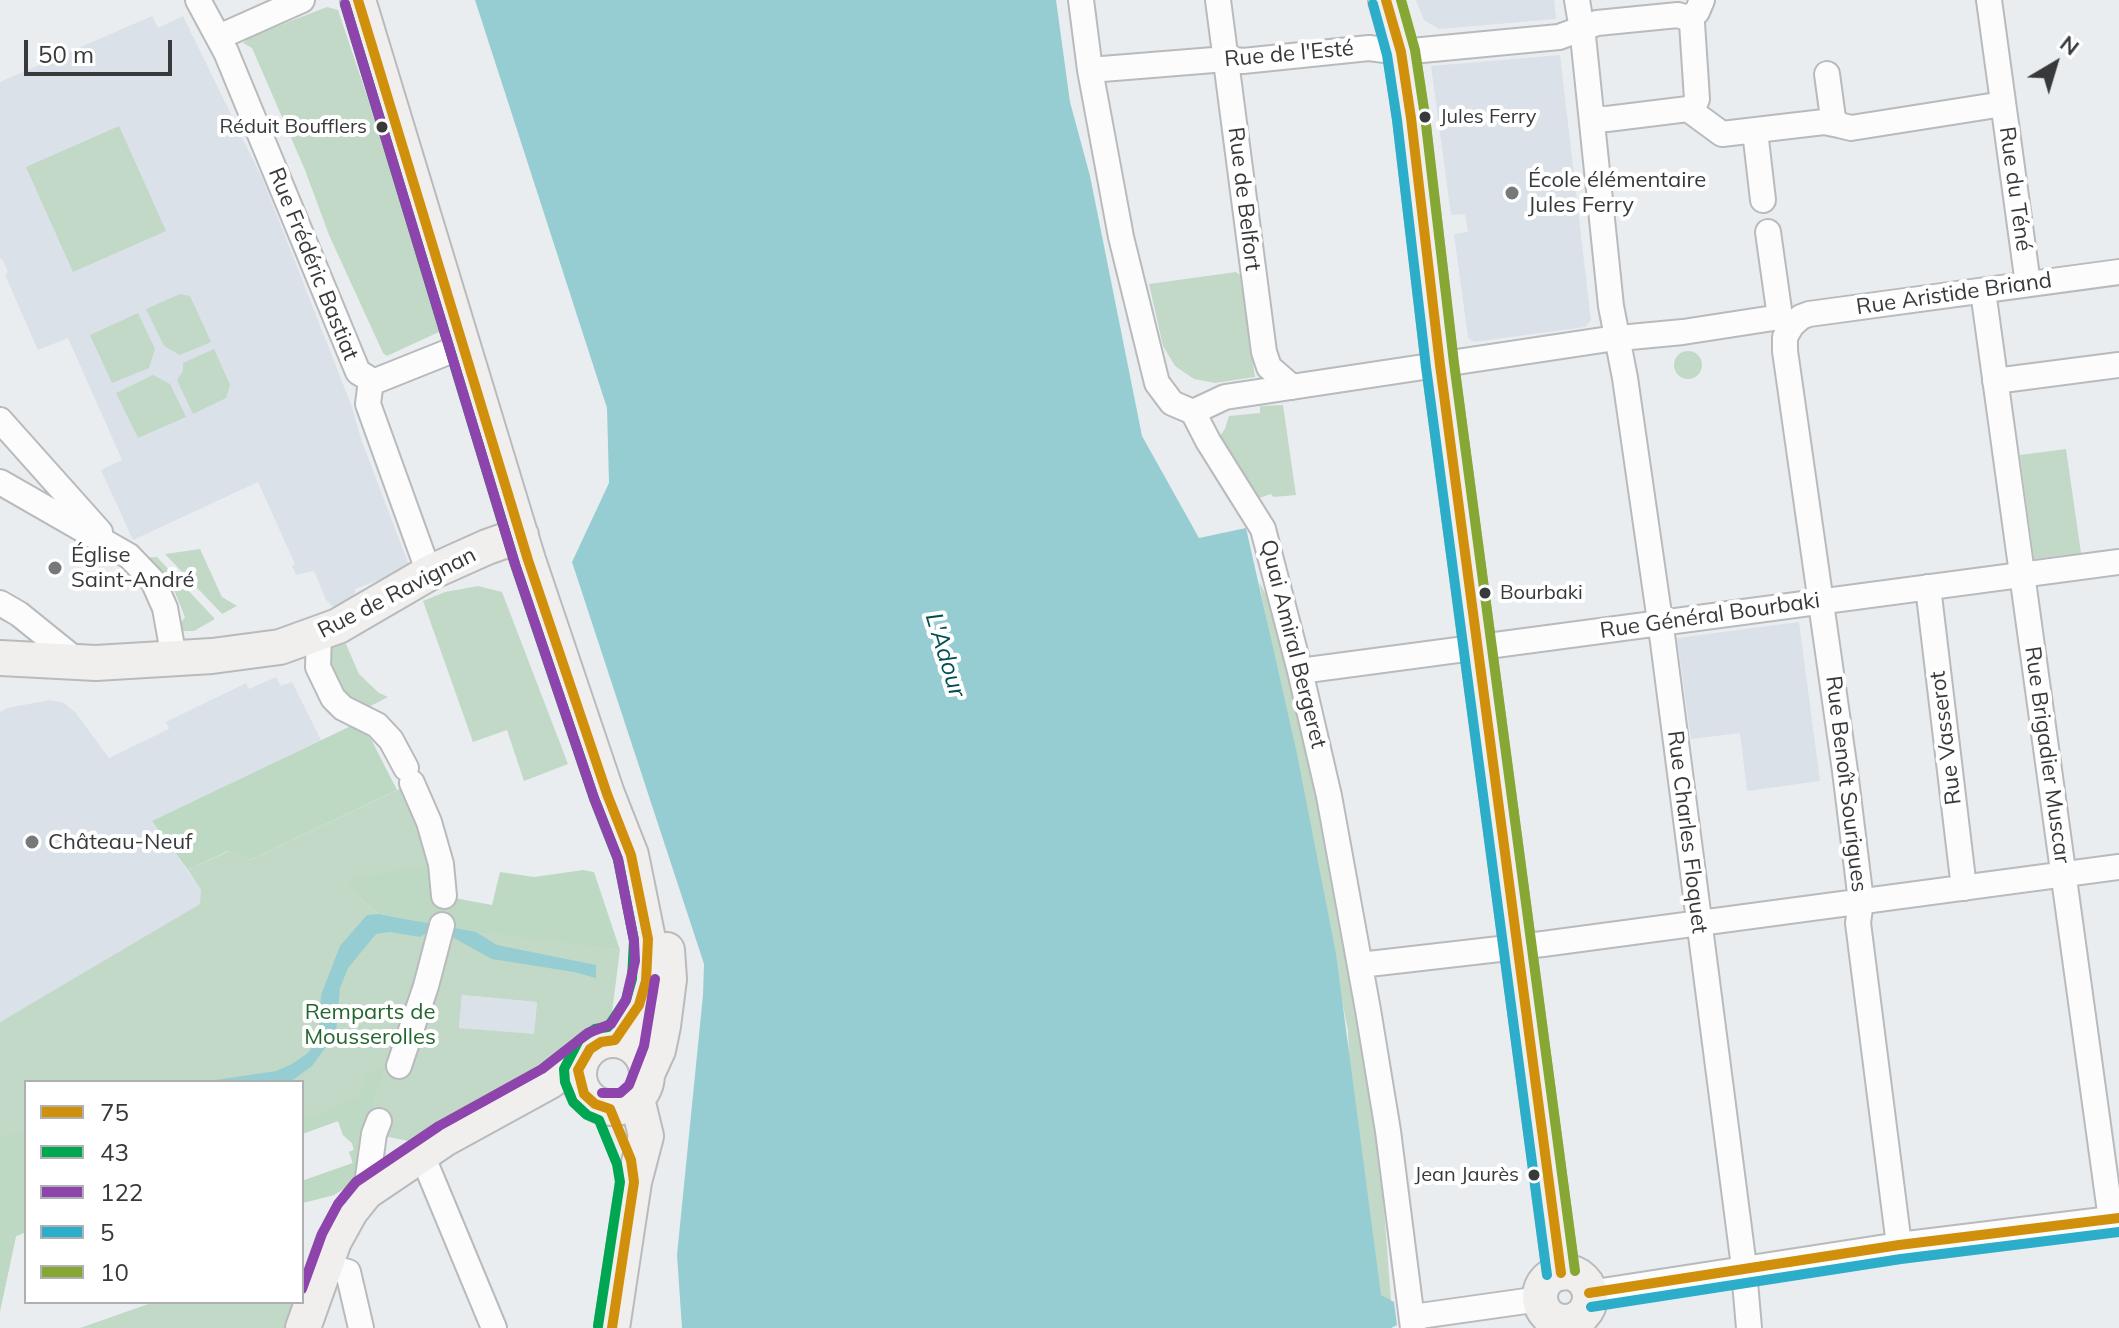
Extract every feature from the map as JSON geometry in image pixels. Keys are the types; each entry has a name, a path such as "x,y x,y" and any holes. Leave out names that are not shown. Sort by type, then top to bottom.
{"main road":[{"path":"303,1328 324,1266 350,1212 366,1192 446,1138 550,1081 600,1047 629,1023 639,1005 649,962 648,939 631,855 607,794 521,535 358,0"},
{"path":"1386,0 1401,52 1518,947 1551,1286 1543,1308 1550,1317 1560,1322 1578,1314 1583,1280 1569,1273 1551,1286"},
{"name":"Rue de Ravignan","path":"0,658 81,664 262,651 319,635 429,573 521,535"},
{"path":"620,1094 658,1050 669,962 659,910 644,867 631,855"},
{"path":"612,1328 634,1182 620,1094 641,1055 625,1042 600,1047 578,1070 578,1078 620,1094"},
{"path":"550,1081 620,1094"}],"street":[{"name":"Rue Frédéric Bastiat","path":"198,0 219,37 358,372 371,380 368,404 429,573"},
{"path":"219,37 302,0"},
{"name":"Quai Amiral Bergeret","path":"1081,0 1090,70 1121,237 1157,383 1172,403 1193,412 1263,529 1300,671 1329,796 1360,965 1388,1131 1413,1322"},
{"name":"Rue de Belfort","path":"1218,0 1264,352 1269,367 1292,387"},
{"name":"Rue Charles Floquet","path":"1577,0 1616,338 1625,378 1660,623 1749,1328"},
{"name":"Rue du Téné","path":"1989,0 2028,284"},
{"path":"1592,118 1694,106 1697,99 1692,23 1694,9"},
{"name":"Rue de l'Esté","path":"1090,70 1226,59 1243,61 1369,48 1401,52 1559,37 1597,23 1678,15 1694,9"},
{"path":"1827,74 1833,118 1839,125"},
{"path":"1688,109 1722,134 1824,122 1851,128 2003,104"},
{"path":"1755,131 1763,200"},
{"name":"Rue Benoît Sourigues","path":"1768,232 1785,320 1785,351 1823,601 1861,901 1858,923 1899,1245"},
{"name":"Rue Aristide Briand","path":"1616,338 1785,320 1809,314 2119,272"},
{"name":"Rue Brigadier Muscar","path":"1983,291 2063,874 2115,1218"},
{"path":"1193,412 1225,397 1616,338"},
{"path":"371,380 378,380 463,346"},
{"path":"1995,381 2119,365"},
{"path":"0,420 116,549"},
{"path":"0,482 129,556 153,581 165,608 174,658"},
{"name":"Rue Général Bourbaki","path":"1300,671 2119,562"},
{"name":"Rue Vasserot","path":"1928,587 1964,888"},
{"path":"0,603 19,614 81,664"},
{"path":"319,635 318,667 333,698 343,708 377,725 391,740 409,775 429,822 441,864 444,896"},
{"path":"1360,965 2119,867"},
{"path":"399,1066 441,931"},
{"path":"366,1192 374,1134 379,1121"},
{"path":"422,1155 494,1328"},
{"path":"1578,1314 1744,1271 1899,1245 2115,1218"},
{"path":"324,1266 348,1272 361,1328"},
{"path":"1413,1322 1551,1286"}],"shaded area":[{"path":"1416,0 1554,0 1556,19 1439,29 1424,20"},
{"path":"152,16 158,28 183,16 263,180 352,407 410,568 355,589 355,597 336,609 326,600 314,571 296,575 292,566 295,564 258,482 133,540 101,470 122,460 68,338 38,350 0,259 0,82"},
{"name":"École élémentaire Jules Ferry","path":"1560,55 1591,321 1585,327 1474,342 1468,338 1454,234 1468,232 1465,214 1451,215 1431,66"},
{"path":"1799,622 1820,781 1747,791 1740,733 1691,739 1677,638"},
{"path":"276,677 281,686 292,682 321,740 153,821 201,890 201,904 0,1022 0,712 50,700 64,703 75,712 109,758 169,729 166,722 246,683 249,689"},
{"path":"462,995 537,1002 534,1035 459,1028"}],"green space":[{"path":"327,7 338,10 405,209 441,331 387,356 329,235 305,170 252,48 243,43 249,37"},
{"path":"119,126 166,231 73,272 26,167"},
{"path":"1236,272 1240,275 1255,377 1215,383 1194,379 1175,366 1163,346 1149,284"},
{"path":"180,294 190,296 211,342 180,355 164,346 146,309"},
{"path":"138,313 155,349 149,368 112,383 90,335"},
{"path":"214,349 230,385 226,398 193,414 177,380 183,371 183,363"},
{"path":"1688,351 1698,355 1702,365 1698,375 1688,379 1678,375 1674,365 1678,355"},
{"path":"153,375 170,384 186,417 138,438 116,393"},
{"path":"1283,405 1296,495 1273,497 1271,494 1253,500 1215,443 1225,429 1229,416 1260,413 1260,406"},
{"path":"2066,449 2081,553 2034,559 2020,455"},
{"path":"200,549 222,597 237,606 222,614 165,554"},
{"path":"157,557 215,619 194,631 175,631 185,617 170,580 157,576 140,558"},
{"path":"1259,582 1282,646 1306,737 1331,862 1382,1183 1391,1301 1382,1299 1377,1283 1350,1081 1348,1031"},
{"path":"478,586 502,592 568,764 524,781 507,730 473,742 423,601 445,592"},
{"path":"345,642 359,674 379,693 388,697 363,710 334,690 325,652"},
{"path":"355,724 371,739 397,790 250,860 228,851 188,870 152,821"},
{"name":"Remparts de Mousserolles","path":"410,784 439,895 359,898 379,914 395,918 620,950 611,1020 418,1143 374,1134 334,1195 304,1202 304,1180 353,1163 349,1152 354,1150 338,1121 304,1133 304,1080 24,1080 24,1233 16,1236 0,1311 0,1022 200,904 201,890 188,870 229,851 250,860","holes":["462,995 537,1002 534,1034 459,1028"]},
{"path":"426,865 433,894 492,905 500,872 534,877 583,870 594,872 620,950 476,932 379,914 359,898 347,879"},
{"path":"385,1069 367,1119 364,1176 334,1195 304,1202 304,1180 353,1163 349,1152 354,1150 338,1121 304,1133 304,1119 360,1096 366,1073"},
{"path":"24,1131 24,1233 16,1236 0,1311 0,1137"},
{"path":"148,1304 298,1304 286,1328 80,1328"}],"water":[{"name":"L'Adour","path":"475,0 1056,0 1070,102 1090,176 1142,436 1199,538 1246,528 1297,754 1336,954 1381,1295 1394,1302 1397,1325 1391,1328 682,1328 677,1255 704,964 572,562 609,483 607,408"},
{"path":"379,914 476,932 497,945 596,965 596,978 492,959 452,937 428,932 420,937 390,932 376,934 348,968 340,988 336,1033 312,1066 293,1080 215,1080 276,1071 308,1053 318,1038 321,995 340,946 367,915"}],"transit line":[{"name":"75","path":"358,0 528,560 607,794 631,855 648,939 646,981 639,1005 615,1040 601,1042 590,1049 578,1070 584,1094 595,1104 610,1109 631,1160 634,1182 612,1328"},
{"name":"75","path":"1386,0 1401,52 1411,118 1440,365 1561,1273"},
{"name":"10","path":"1401,0 1415,50 1425,116 1454,363 1575,1271"},
{"name":"43","path":"345,4 515,564 594,798 618,859 634,940 632,979 626,1000 608,1027 595,1029 579,1040 564,1069 565,1082 573,1102 587,1115 599,1120 617,1164 620,1182 598,1326"},
{"name":"122","path":"304,1284 322,1234 338,1204 356,1182 439,1126 542,1069 588,1033 611,1024 626,1000 635,961 618,859 594,798 515,564 345,4"},
{"name":"5","path":"1373,4 1387,55 1397,120 1426,367 1547,1275"},
{"name":"122","path":"602,1093 620,1093 629,1085 644,1046 655,979"},
{"name":"75","path":"1589,1293 1899,1245 2119,1218"},
{"name":"5","path":"1591,1307 1901,1259 2119,1232"}],"place":[{"name":"Jules Ferry","path":"1425,117"},
{"name":"Réduit Boufflers","path":"382,127"},
{"name":"École élémentaire Jules Ferry","path":"1512,193"},
{"name":"Église Saint-André","path":"55,568"},
{"name":"Bourbaki","path":"1485,593"},
{"name":"Château-Neuf","path":"32,842"},
{"name":"Jean Jaurès","path":"1534,1175"}]}
